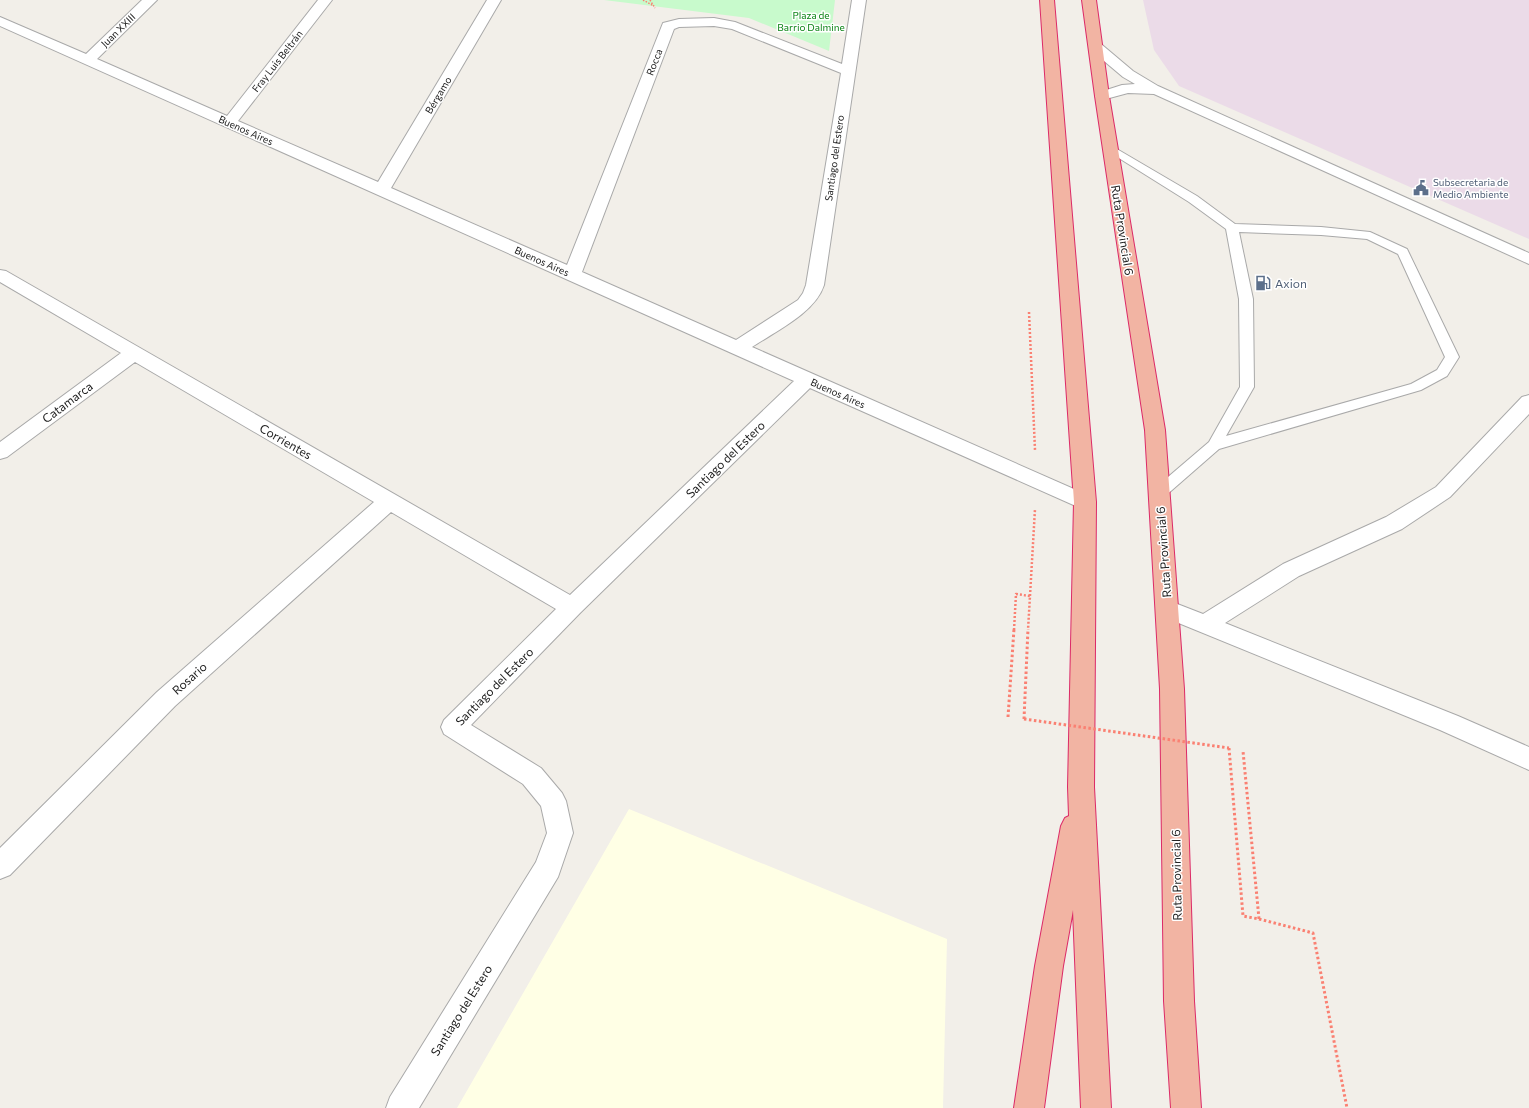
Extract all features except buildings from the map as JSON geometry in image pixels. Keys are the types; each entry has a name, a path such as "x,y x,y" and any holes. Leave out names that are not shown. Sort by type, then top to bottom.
{"highway":[{"path":"1047,0 1085,502 1081,787 1096,1108"},
{"name":"Ruta Provincial 6","path":"1089,0 1102,96 1155,430 1172,690 1179,1001 1186,1108"},
{"path":"1029,1108 1049,966 1081,787"},
{"path":"1179,1001 1201,1108"}],"street":[{"name":"Juan XXIII","path":"87,60 150,0"},
{"name":"Fray Luis Beltrán","path":"229,123 324,0"},
{"name":"Bérgamo","path":"382,190 494,0"},
{"name":"Santiago del Estero","path":"737,348 804,304 812,294 816,278 859,0"},
{"name":"Buenos Aires","path":"0,21 1085,502"},
{"name":"Rocca","path":"572,275 668,26 678,23 714,22 736,26 847,70"},
{"path":"1096,47 1128,74 1157,90 1529,259"},
{"path":"1102,96 1120,89 1133,87 1157,90"},
{"name":"Corrientes","path":"0,275 572,607"},
{"name":"Catamarca","path":"0,452 134,353"},
{"name":"Santiago del Estero","path":"401,1108 548,868 560,833 552,801 532,776 453,726 572,607 807,379"},
{"path":"1205,624 1291,570 1394,523 1443,492 1529,402"},
{"name":"Rosario","path":"0,866 166,699 389,501"},
{"path":"1167,608 1449,723 1529,759"}],"lane":[{"path":"1110,148 1193,199 1232,228 1321,231 1370,236 1403,252 1452,357 1442,373 1416,387 1214,445"},
{"path":"1159,493 1214,445 1247,387 1246,299 1232,228"}],"path":[{"path":"643,0 654,6"},
{"path":"1008,717 1016,594 1030,596 1024,719 1229,748 1244,916 1259,918 1314,933 1347,1108"},
{"path":"1243,750 1259,918"}],"shaded area":[{"path":"1143,0 1529,0 1529,239 1179,86 1154,50"},
{"path":"629,809 947,939 943,1108 457,1108"}],"green space":[{"name":"Plaza de Barrio Dalmine","path":"604,0 835,0 829,51 749,18"}],"place":[{"name":"Subsecretaria de Medio Ambiente","path":"1421,188"},
{"name":"Axion","path":"1263,283"}]}
